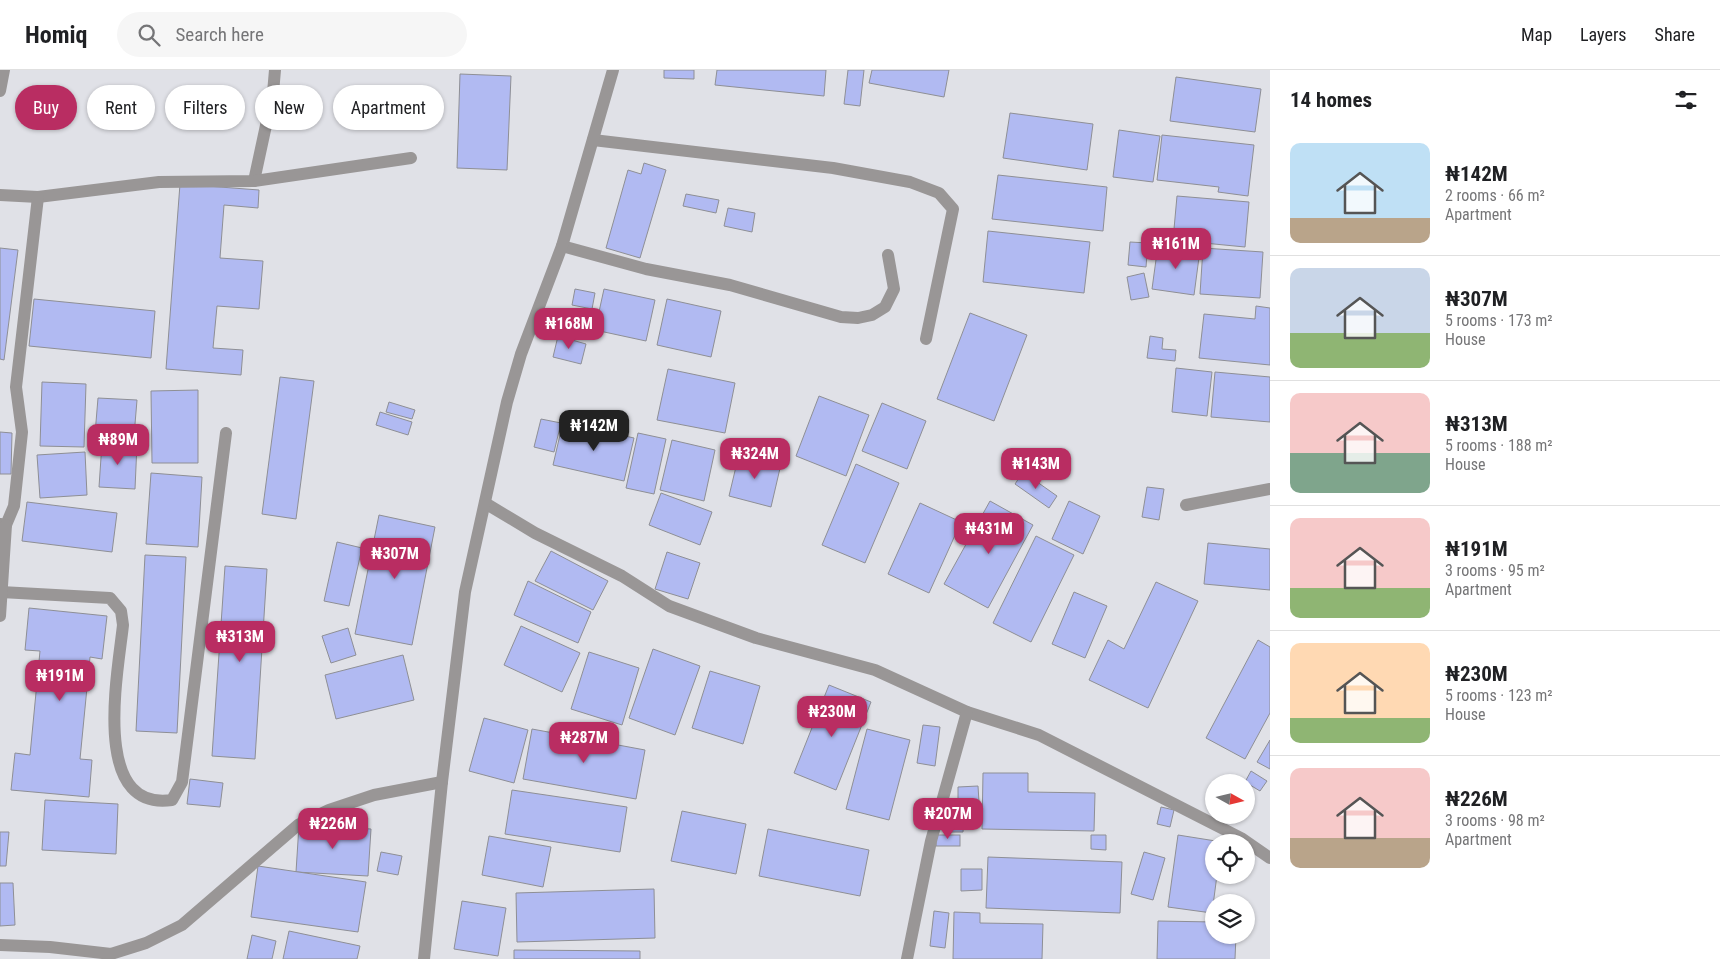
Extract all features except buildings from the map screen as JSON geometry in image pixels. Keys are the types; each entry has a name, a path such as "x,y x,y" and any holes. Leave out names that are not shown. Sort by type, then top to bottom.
{"street":[{"path":"0,91 4,70"},
{"path":"254,181 273,93 276,70"},
{"path":"424,959 442,782 465,592 506,402 521,354 562,246 613,70"},
{"path":"593,140 833,168 910,182 939,193 953,209 926,339"},
{"path":"0,195 38,197 159,182 254,181 411,158"},
{"path":"0,616 3,524 14,506 21,441 16,387 38,197"},
{"path":"562,246 646,269 730,285 841,316 858,318 872,315 885,307 894,289 888,255"},
{"path":"1,592 110,598 121,611 123,625 114,719 118,762 129,786 140,797 158,802 172,800 182,782 226,432"},
{"path":"1186,505 1270,489"},
{"path":"485,503 535,534 622,576 669,606 756,638 875,670 967,712 1039,735 1241,838 1270,858"},
{"path":"907,959 931,841 967,712"},
{"path":"0,945 50,947 111,956 146,943 182,925 298,825 329,810 374,795 442,782"}]}
